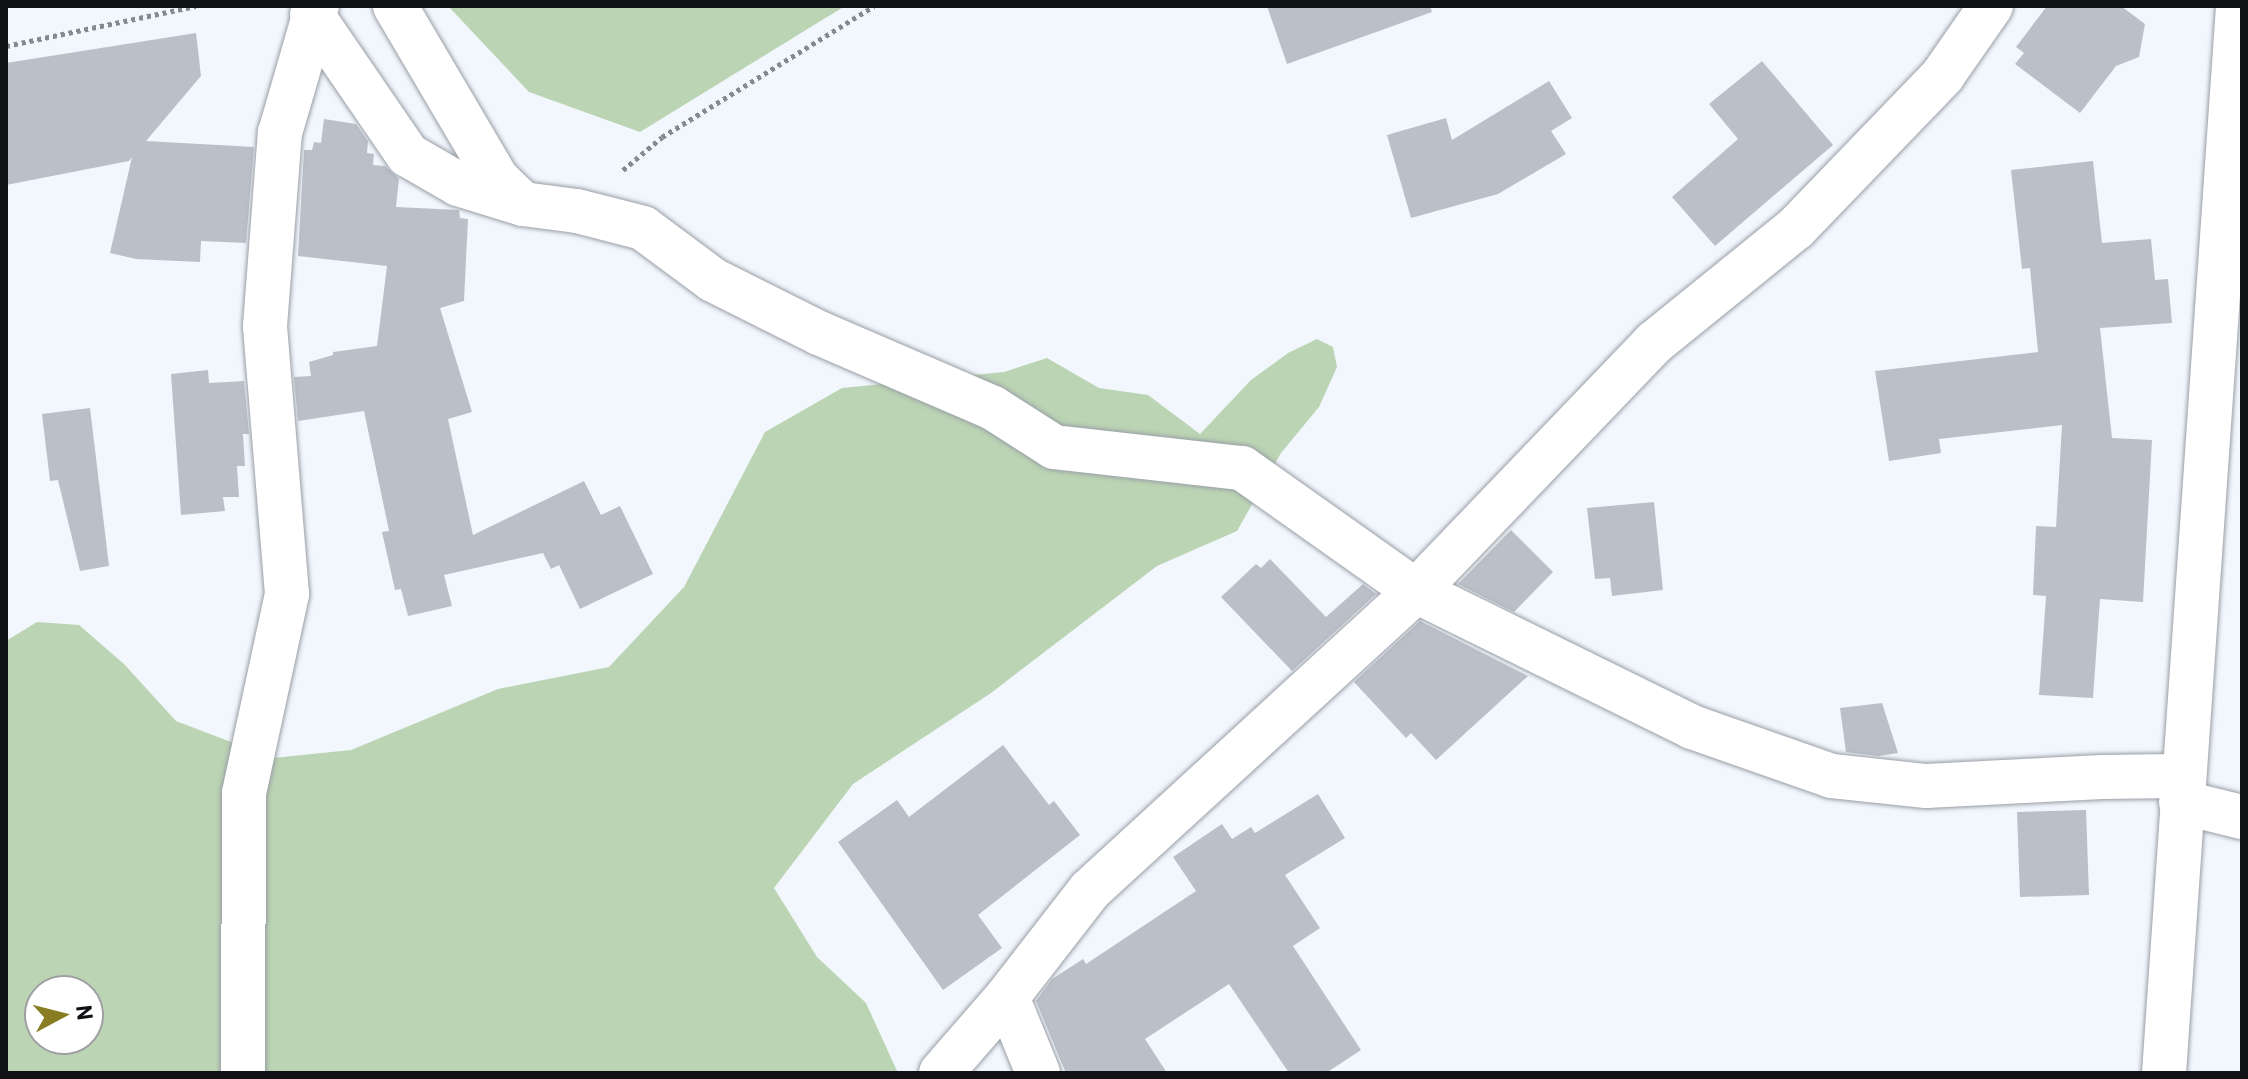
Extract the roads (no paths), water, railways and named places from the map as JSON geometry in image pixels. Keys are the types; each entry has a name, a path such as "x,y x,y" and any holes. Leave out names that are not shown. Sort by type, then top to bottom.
{"street":[{"path":"395,6 497,179 523,204"},
{"path":"941,1073 1007,997 1090,890 1416,591 1655,342 1796,228 1943,75 1991,6"},
{"path":"2164,1073 2238,6"},
{"path":"314,10 408,155 458,184 523,204 577,211 643,228 713,280 819,333 993,408 1054,447 1242,468 1416,591 1692,727 1832,776 1926,786 2102,777 2183,789 2242,817"},
{"path":"243,1073 244,793 287,594 265,326 280,133 314,10"},
{"path":"1007,997 1038,1073"}]}
